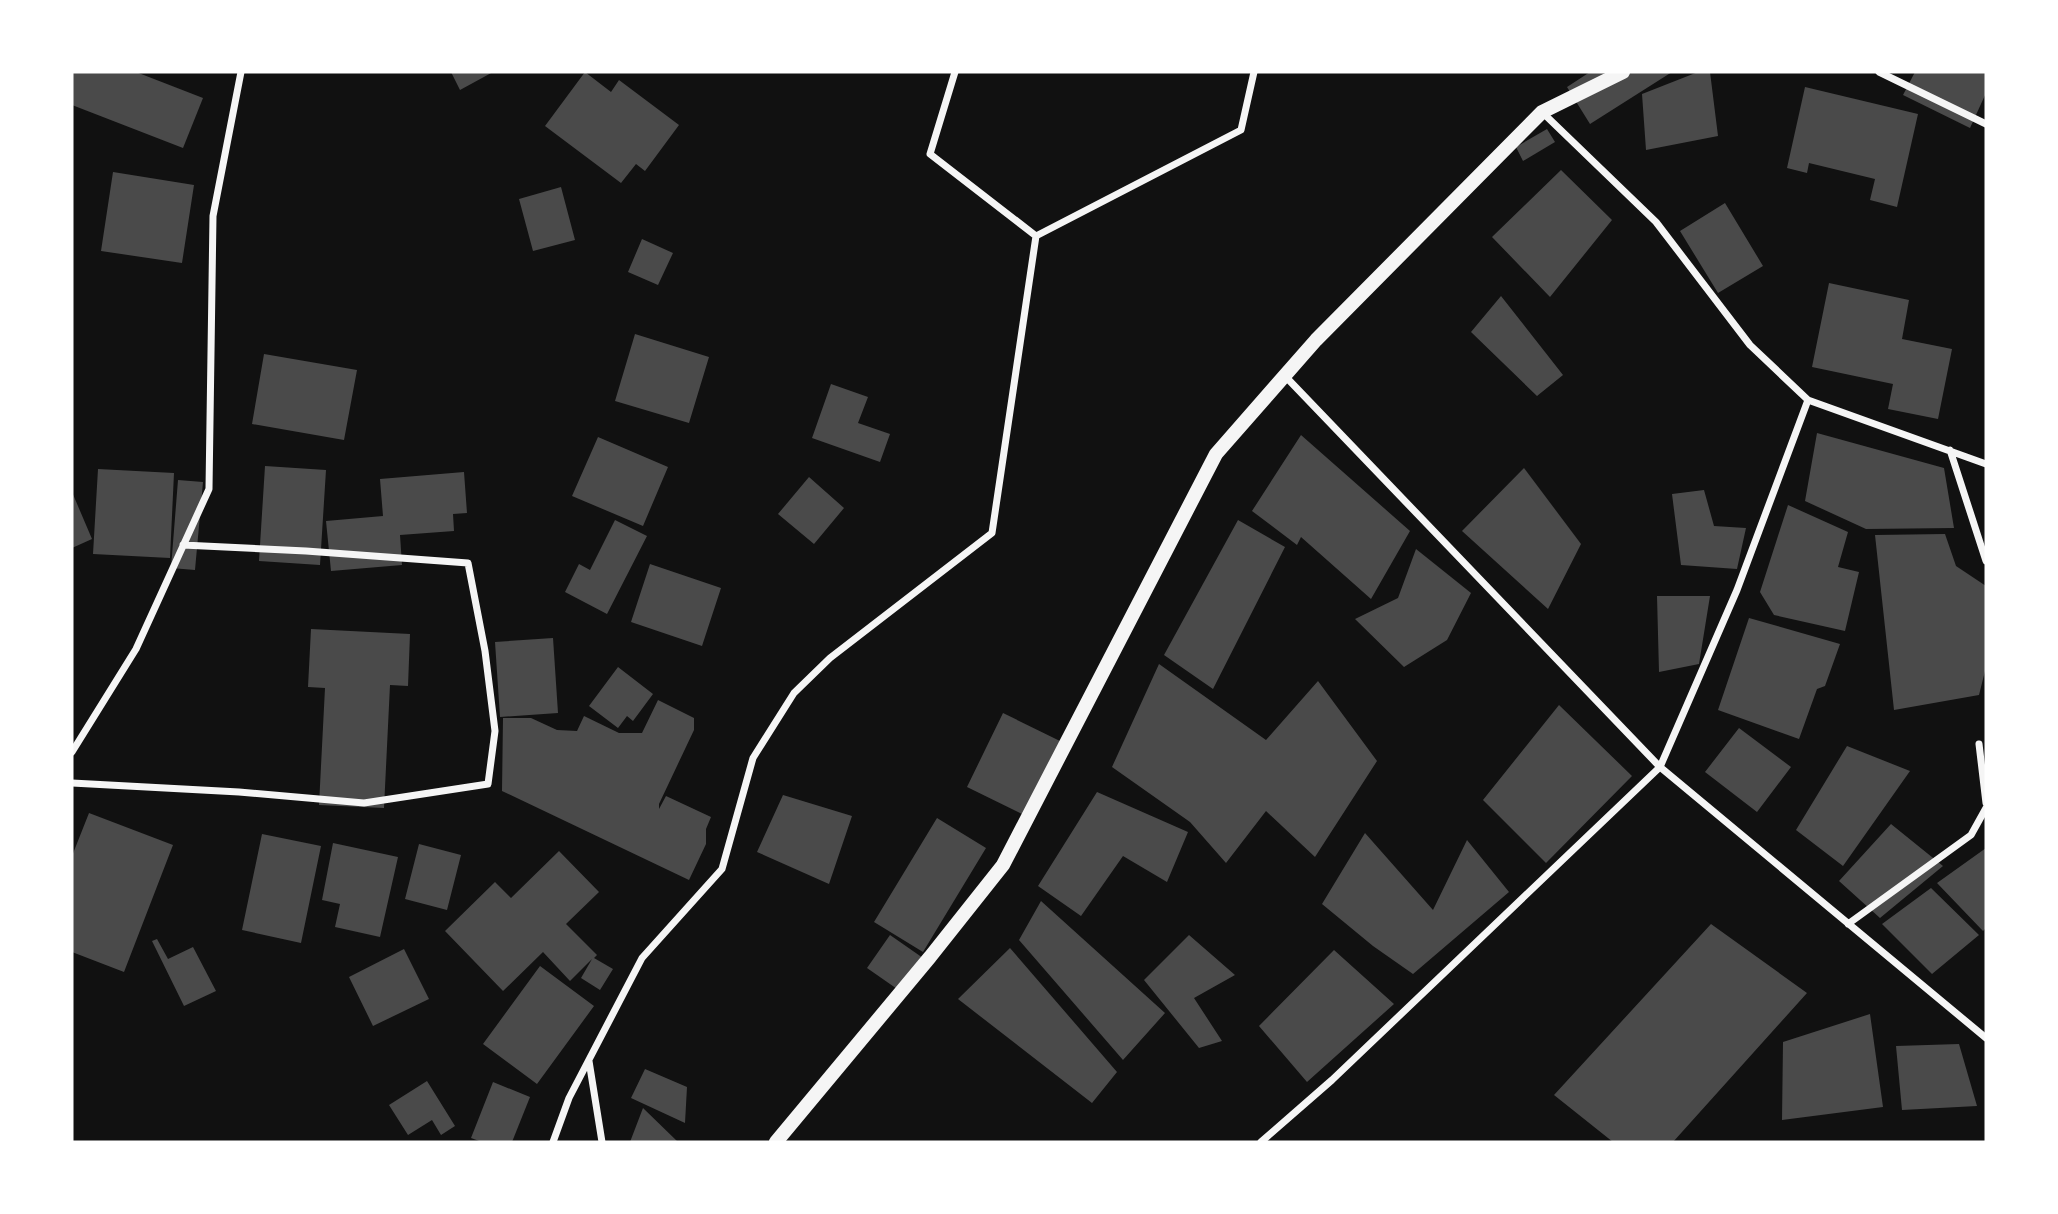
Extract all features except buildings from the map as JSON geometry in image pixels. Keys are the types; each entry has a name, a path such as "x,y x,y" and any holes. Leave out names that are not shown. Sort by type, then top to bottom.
{"main road":[{"path":"776,1142 1003,866 1216,454 1316,340 1542,112 1623,72"}],"street":[{"path":"72,752 136,649 209,489 213,216 241,72"},
{"path":"955,72 930,153 1036,236"},
{"path":"1036,236 1241,130 1254,72"},
{"path":"1879,72 1986,124"},
{"path":"1542,112 1656,222 1750,345 1808,400 1986,464"},
{"path":"555,1141 569,1098 642,958 722,869 753,758 794,693 830,658 992,533 1036,236"},
{"path":"1285,375 1660,767 1986,1038"},
{"path":"1261,1142 1332,1080 1660,767 1737,590 1808,400"},
{"path":"1950,450 1986,561"},
{"path":"72,783 239,792 364,803 488,784 495,731 485,651 468,564 183,545"},
{"path":"1848,924 1971,835 1986,805 1979,744"},
{"path":"589,1061 602,1142"}]}
